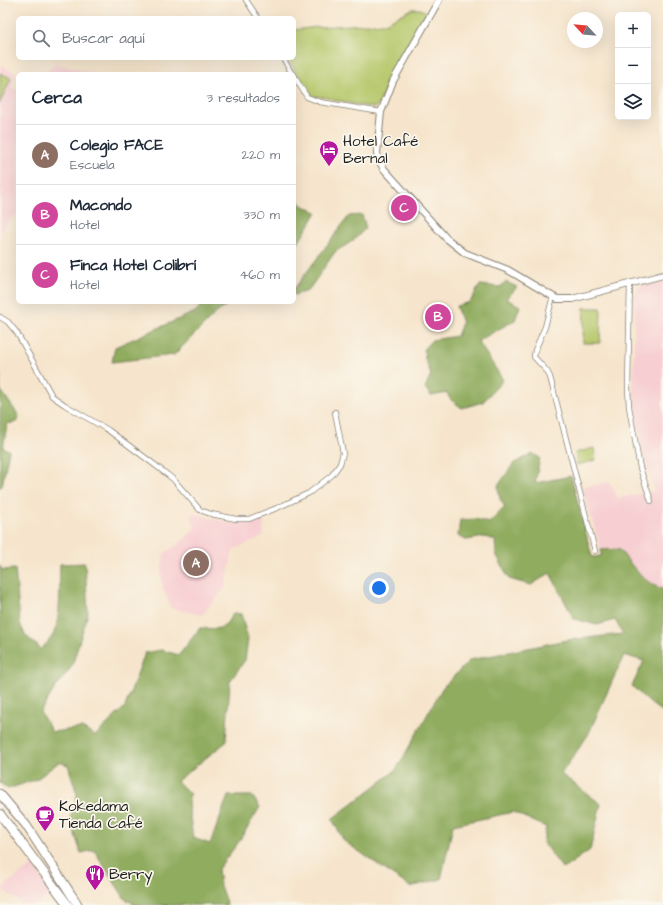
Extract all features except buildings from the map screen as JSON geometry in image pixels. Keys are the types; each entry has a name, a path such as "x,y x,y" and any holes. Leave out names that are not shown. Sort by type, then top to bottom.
{"highway":[{"path":"0,794 26,825 78,905"},
{"path":"0,814 68,905"}],"street":[{"path":"246,0 257,16"},
{"path":"439,0 393,81 381,112 377,153 379,161 384,169 446,238 466,253 508,270 553,296 563,300 572,299 663,275"},
{"path":"284,60 291,72"},
{"path":"296,80 307,97 320,102 381,112"},
{"path":"630,283 628,372 629,407 640,468 651,501"},
{"path":"553,296 545,327 535,350 534,357 548,371 550,377 595,551"},
{"path":"0,317 8,322 17,333 52,396 108,430 173,479 200,510 211,514 236,519 249,519 309,493 332,475 340,464 343,453 335,412"}],"shaded area":[{"path":"56,64 89,72 46,72"},
{"path":"0,65 16,73 11,88 16,89 16,213 0,232"},
{"path":"663,281 663,589 654,587 640,574 619,549 601,550 582,487 609,482 618,498 655,491 644,460 633,393 635,292 641,285"},
{"path":"196,514 234,524 263,519 264,536 233,550 225,588 202,615 171,608 163,590 161,573 164,554 195,529 191,515"},
{"path":"32,865 52,893 36,905 24,905 2,889 10,881"}],"green space":[{"path":"412,9 420,9 427,12 389,79 379,104 374,108 313,96 302,84 289,60 296,60 296,30 385,23"},
{"path":"0,73 11,78 0,103"},
{"path":"296,196 300,204 317,212 296,247"},
{"path":"362,215 366,228 354,240 335,252 308,291 296,294 296,286 349,216"},
{"path":"506,282 517,287 506,299 520,306 515,320 478,341 503,380 483,402 462,408 450,399 447,393 431,396 425,388 431,374 425,359 424,348 432,340 457,336 462,323 456,306 470,302 480,285 500,287"},
{"path":"203,304 228,304 215,314 174,355 112,362 115,347 195,312"},
{"path":"584,308 601,308 600,343 583,343"},
{"path":"0,389 19,416 17,422 7,424 3,448 9,450 2,486 0,488"},
{"path":"594,448 596,460 577,465 575,453"},
{"path":"533,454 540,458 535,483 571,476 592,557 601,556 601,550 619,549 644,578 650,583 663,589 663,711 662,712 650,703 632,686 644,661 624,655 588,735 561,774 601,804 590,850 563,869 543,843 546,827 513,812 453,825 441,879 410,887 344,841 332,819 396,770 443,687 470,660 567,640 623,634 615,620 597,625 574,619 550,573 531,585 509,579 496,554 495,540 485,537 466,540 458,536 460,520 476,519 489,523 505,507 500,499 498,486 514,463"},
{"path":"85,563 88,613 72,666 55,688 40,712 52,732 82,728 95,736 125,707 145,653 161,650 179,655 200,628 221,628 227,623 233,613 241,614 248,639 245,660 230,681 226,742 177,781 190,794 188,804 193,838 210,844 228,796 252,796 260,807 238,843 218,869 220,886 227,905 133,905 133,903 125,899 94,850 81,853 70,819 77,794 68,765 59,762 37,779 8,789 0,783 0,566 2,570 15,569 20,623 25,635 41,649 49,641 56,628 60,600 60,564"}],"place":[{"name":"Hotel Café Bernal","path":"329,167"},
{"name":"Finca Hotel Colibrí","path":"404,208"},
{"name":"Macondo","path":"438,317"},
{"name":"Colegio FACE","path":"196,563"},
{"name":"Kokedama Tienda Café","path":"45,832"},
{"name":"Berry","path":"95,891"}]}
